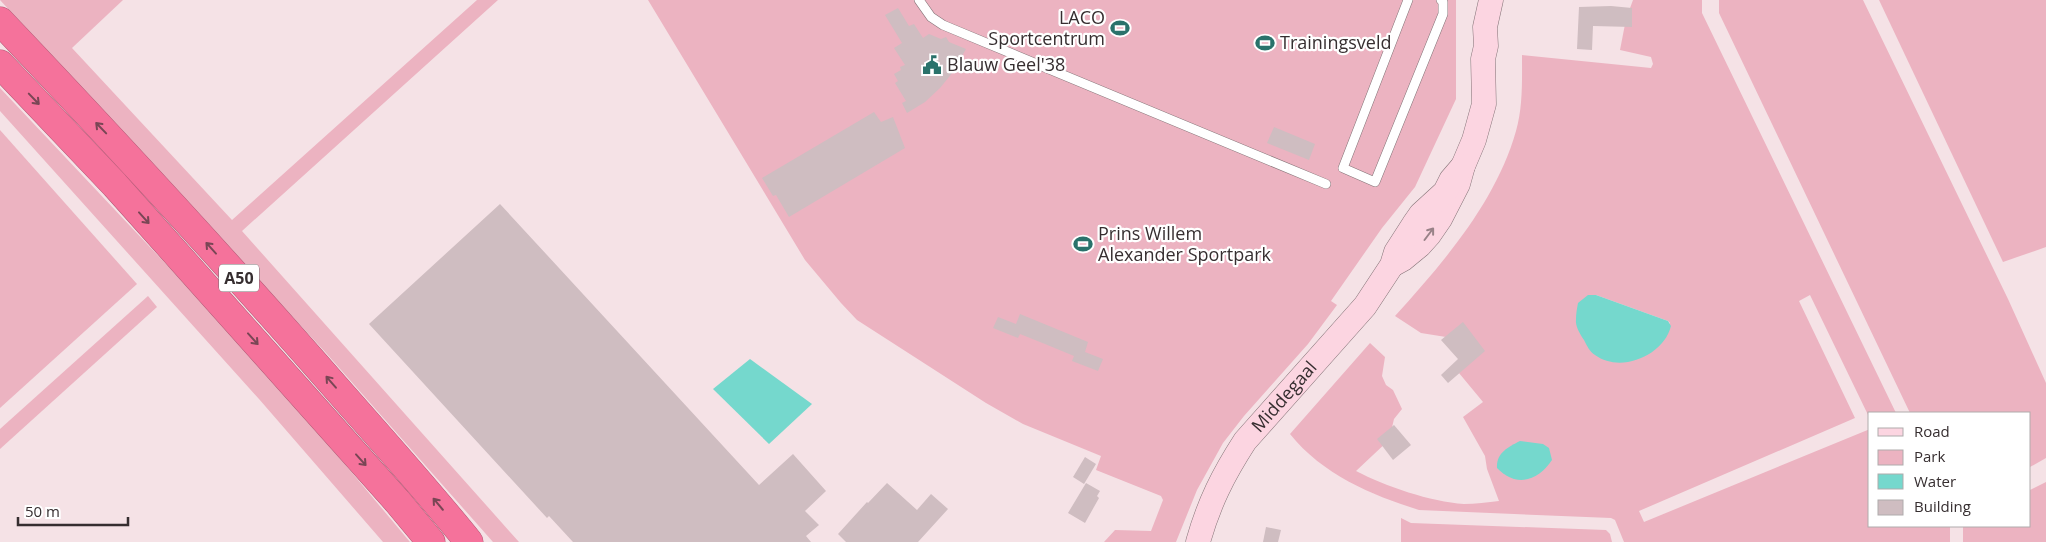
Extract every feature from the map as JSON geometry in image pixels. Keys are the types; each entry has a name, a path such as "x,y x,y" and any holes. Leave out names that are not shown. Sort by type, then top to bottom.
{"highway":[{"name":"A50","path":"0,21 123,151 285,328 469,542"},
{"name":"A50","path":"0,64 115,185 397,501 431,542"}],"street":[{"name":"Middegaal","path":"1479,0 1478,46 1483,59"},
{"name":"Middegaal","path":"1198,542 1208,508 1229,465 1245,441 1365,306 1392,265 1396,252 1421,214 1445,192 1451,180 1463,166 1474,140 1484,104 1483,59 1486,46 1485,27 1491,0"}],"lane":[{"path":"919,0 931,17 943,24 1326,184"},
{"path":"1408,0 1343,168 1375,182 1443,14 1443,2 1441,0"}],"green space":[{"path":"0,0 123,0 72,48 232,220 477,0 498,0 242,231 519,542 493,542 326,353"},
{"name":"Prins Willem Alexander Sportpark","path":"648,0 1456,0 1456,99 1415,187 1382,228 1331,301 1337,305 1308,344 1244,416 1223,443 1197,490 1176,542 1104,542 1115,530 1151,531 1163,500 1161,496 1096,470 1101,456 1023,424 986,403 857,320 805,260"},
{"path":"1633,0 1702,0 1702,13 1896,412 1868,412 1868,415 1810,295 1799,301 1855,418 1639,511 1644,522 1868,430 1868,527 1950,527 1950,542 1624,542 1615,520 1611,518 1419,510 1366,490 1332,472 1317,461 1290,434 1370,343 1385,357 1382,376 1386,385 1393,390 1402,409 1394,419 1389,440 1356,471 1394,488 1451,503 1464,504 1499,501 1487,469 1485,456 1463,417 1483,402 1459,373 1466,366 1446,337 1421,333 1395,316 1449,253 1482,207 1495,182 1507,157 1520,113 1522,55 1651,68 1653,64 1651,57 1620,50 1626,19","holes":["1588,295 1596,295 1670,323 1653,347 1643,356 1627,361 1615,362"]},
{"path":"1719,0 1863,0 2008,299 2046,383 2046,458 2031,466 2031,412 1910,412 1719,13"},
{"path":"1879,0 2046,0 2046,247 2003,262"},
{"path":"0,88 281,388 410,542 383,542 259,399 0,111"},
{"path":"0,130 137,284 0,408"},
{"path":"148,296 157,307 0,449 0,429"},
{"path":"2046,482 2046,542 1963,542 1963,527 2031,527 2031,490"},
{"path":"1401,518 1411,523 1606,530 1610,534 1612,542 1401,542"}],"water":[{"path":"1588,295 1596,295 1668,321 1671,326 1667,336 1651,353 1629,362 1617,363 1595,355 1589,349 1576,322 1578,303"},
{"path":"750,359 812,404 769,444 713,389"},
{"path":"1520,441 1543,444 1549,448 1552,460 1540,473 1533,477 1519,480 1504,474 1497,468 1497,463 1498,458 1507,448"}],"building":[{"path":"1611,6 1632,8 1632,27 1593,26 1592,50 1577,49 1579,7"},
{"path":"898,8 909,26 914,24 923,38 929,34 941,39 946,37 949,42 966,49 953,72 940,88 925,102 907,113 902,103 906,101 895,83 898,81 894,74 901,70 900,67 905,65 894,48 902,43 885,15"},
{"path":"874,112 881,122 893,117 905,148 789,217 776,195 773,196 762,178"},
{"path":"1274,127 1315,144 1309,160 1267,143"},
{"path":"500,204 759,485 793,454 826,491 805,511 819,525 806,536 811,542 573,542 549,516 547,518 369,324"},
{"path":"1020,314 1088,342 1085,352 1103,359 1098,371 1072,361 1074,356 1045,344 1020,334 1018,338 993,328 998,317 1016,324"},
{"path":"1463,322 1485,351 1448,383 1441,375 1458,359 1441,340"},
{"path":"1394,425 1411,445 1393,460 1377,439"},
{"path":"1085,457 1096,464 1084,484 1073,477"},
{"path":"887,483 917,510 931,494 948,509 918,542 846,542 838,534"},
{"path":"1086,483 1100,491 1097,496 1099,498 1085,523 1068,513"},
{"path":"1266,527 1281,530 1278,542 1263,542"}],"place":[{"name":"LACO Sportcentrum","path":"1120,28"},
{"name":"Trainingsveld","path":"1265,43"},
{"name":"Blauw Geel'38","path":"932,65"},
{"name":"Prins Willem Alexander Sportpark","path":"1083,244"}]}
